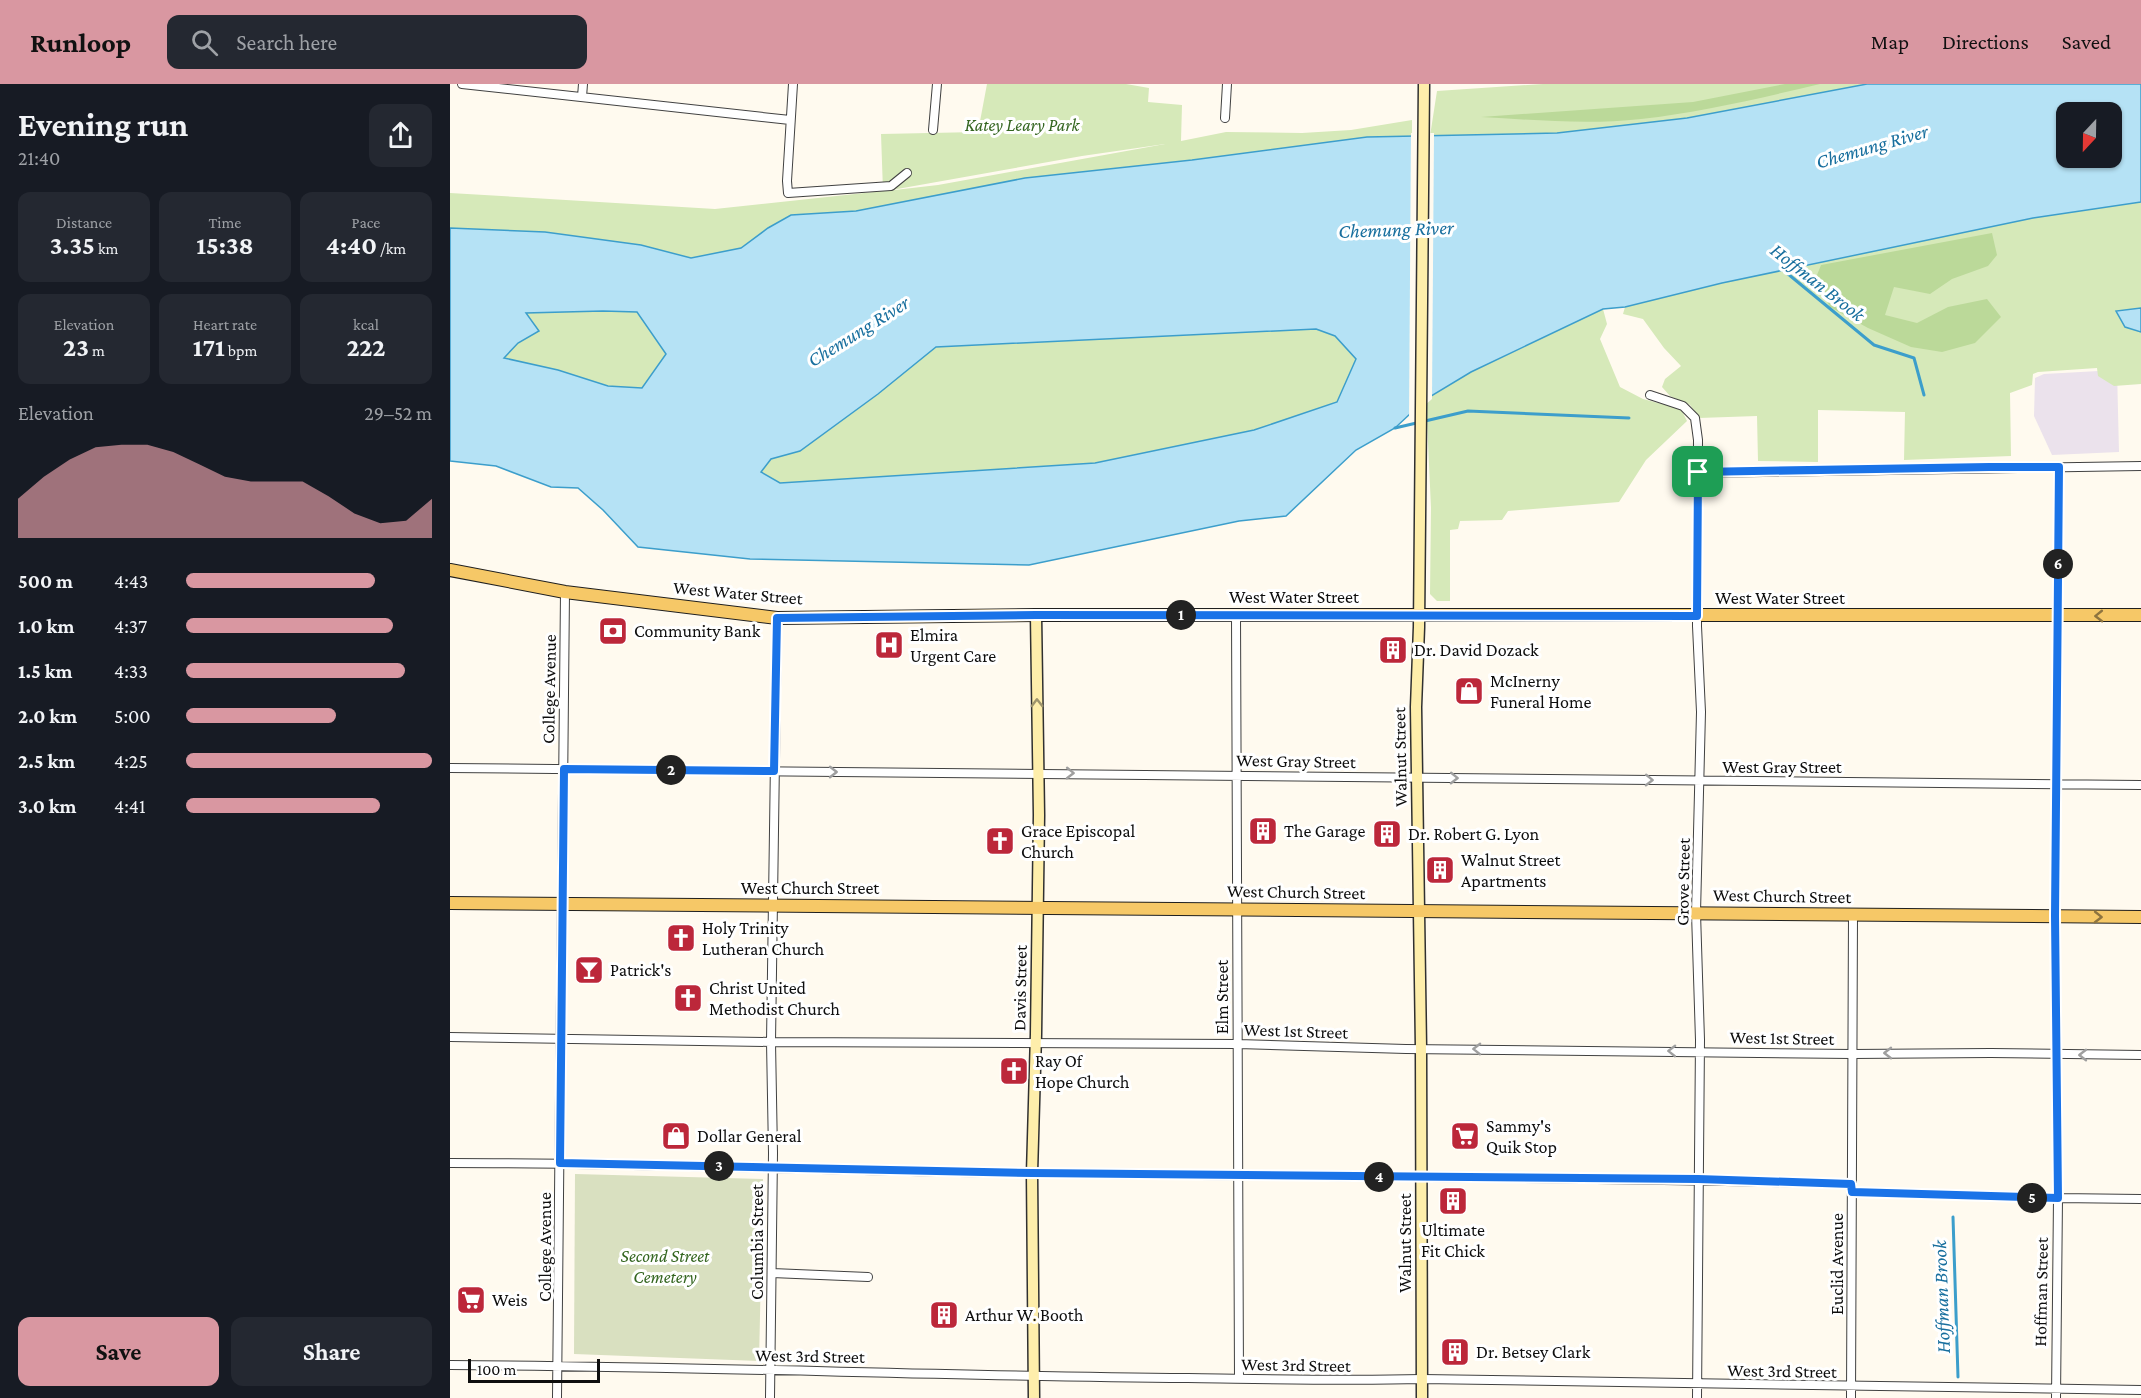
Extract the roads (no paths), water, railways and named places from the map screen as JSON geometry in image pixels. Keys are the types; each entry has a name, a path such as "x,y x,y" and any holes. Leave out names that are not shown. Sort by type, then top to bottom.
{"main road":[{"name":"West Water Street","path":"450,570 565,592 777,618 1036,615 1418,617 2141,615"},
{"name":"West Church Street","path":"450,903 2141,917"}],"street":[{"path":"462,84 790,120"},
{"path":"582,97 583,84"},
{"path":"793,84 788,192 891,186 907,173"},
{"path":"933,130 937,84"},
{"path":"1225,118 1227,84"},
{"name":"Walnut Street","path":"1422,1398 1421,1048 1416,777 1424,84"},
{"name":"Grove Street","path":"1650,395 1683,406 1695,418 1698,440 1697,616 1701,712 1696,913 1700,1052 1697,1398"},
{"path":"1698,472 2141,466"},
{"name":"Hoffman Street","path":"2056,1394 2058,1198 2055,916 2059,467"},
{"name":"College Avenue","path":"557,1398 565,592"},
{"name":"Davis Street","path":"1034,1398 1032,1173 1039,773 1036,615"},
{"name":"Elm Street","path":"1236,615 1239,1379"},
{"name":"Columbia Street","path":"770,1398 771,1042 777,618"},
{"name":"West Gray Street","path":"450,768 2141,785"},
{"name":"Euclid Avenue","path":"1851,1398 1853,915"},
{"name":"West 1st Street","path":"450,1037 771,1042 1238,1044 1852,1054 2141,1055"},
{"path":"450,1163 560,1163 1032,1173 1698,1179 2058,1198 2141,1199"},
{"path":"772,1273 868,1276"},
{"name":"West 3rd Street","path":"450,1365 559,1365 1239,1379 1422,1379 1851,1387 2056,1394 2141,1390"}],"water":[{"name":"Chemung River","path":"1867,84 2141,84 2141,202 2033,218 1722,283 1625,307 1603,309 1471,372 1426,399 1395,428 1356,450 1286,516 1239,521 1029,565 750,559 638,547 603,510 578,488 551,487 496,466 450,461 450,228 545,232 641,245 691,258 741,248 768,228 791,215 856,211 1025,178 1192,160 1367,137 1557,133 1687,118","holes":["637,312 666,354 642,388 608,386 558,370 504,358 518,343 539,331 526,313","1316,329 1335,336 1356,359 1337,402 1254,430 1095,463 780,483 761,472 771,459 800,451 878,394 936,347"]},
{"path":"2141,308 2141,332 2125,327 2116,311"}],"waterway":[{"name":"Hoffman Brook","path":"1782,269 1874,345 1914,358 1924,395"},
{"path":"1395,428 1468,411 1629,418"},
{"name":"Hoffman Brook","path":"1953,1217 1958,1377"}],"place":[{"name":"Community Bank","path":"613,631"},
{"name":"Elmira Urgent Care","path":"889,645"},
{"name":"Dr. David Dozack","path":"1393,650"},
{"name":"McInerny Funeral Home","path":"1469,691"},
{"name":"The Garage","path":"1263,831"},
{"name":"Dr. Robert G. Lyon","path":"1387,834"},
{"name":"Grace Episcopal Church","path":"1000,841"},
{"name":"Walnut Street Apartments","path":"1440,870"},
{"name":"Holy Trinity Lutheran Church","path":"681,938"},
{"name":"Patrick's","path":"589,970"},
{"name":"Christ United Methodist Church","path":"688,998"},
{"name":"Ray Of Hope Church","path":"1014,1071"},
{"name":"Dollar General","path":"676,1136"},
{"name":"Sammy's Quik Stop","path":"1465,1136"},
{"name":"Ultimate Fit Chick","path":"1453,1201"},
{"name":"Weis","path":"471,1300"},
{"name":"Arthur W. Booth","path":"944,1315"},
{"name":"Dr. Betsey Clark","path":"1455,1352"}],"park label":[{"name":"Katey Leary Park","path":"1022,125"},
{"name":"Second Street Cemetery","path":"665,1266"}]}
